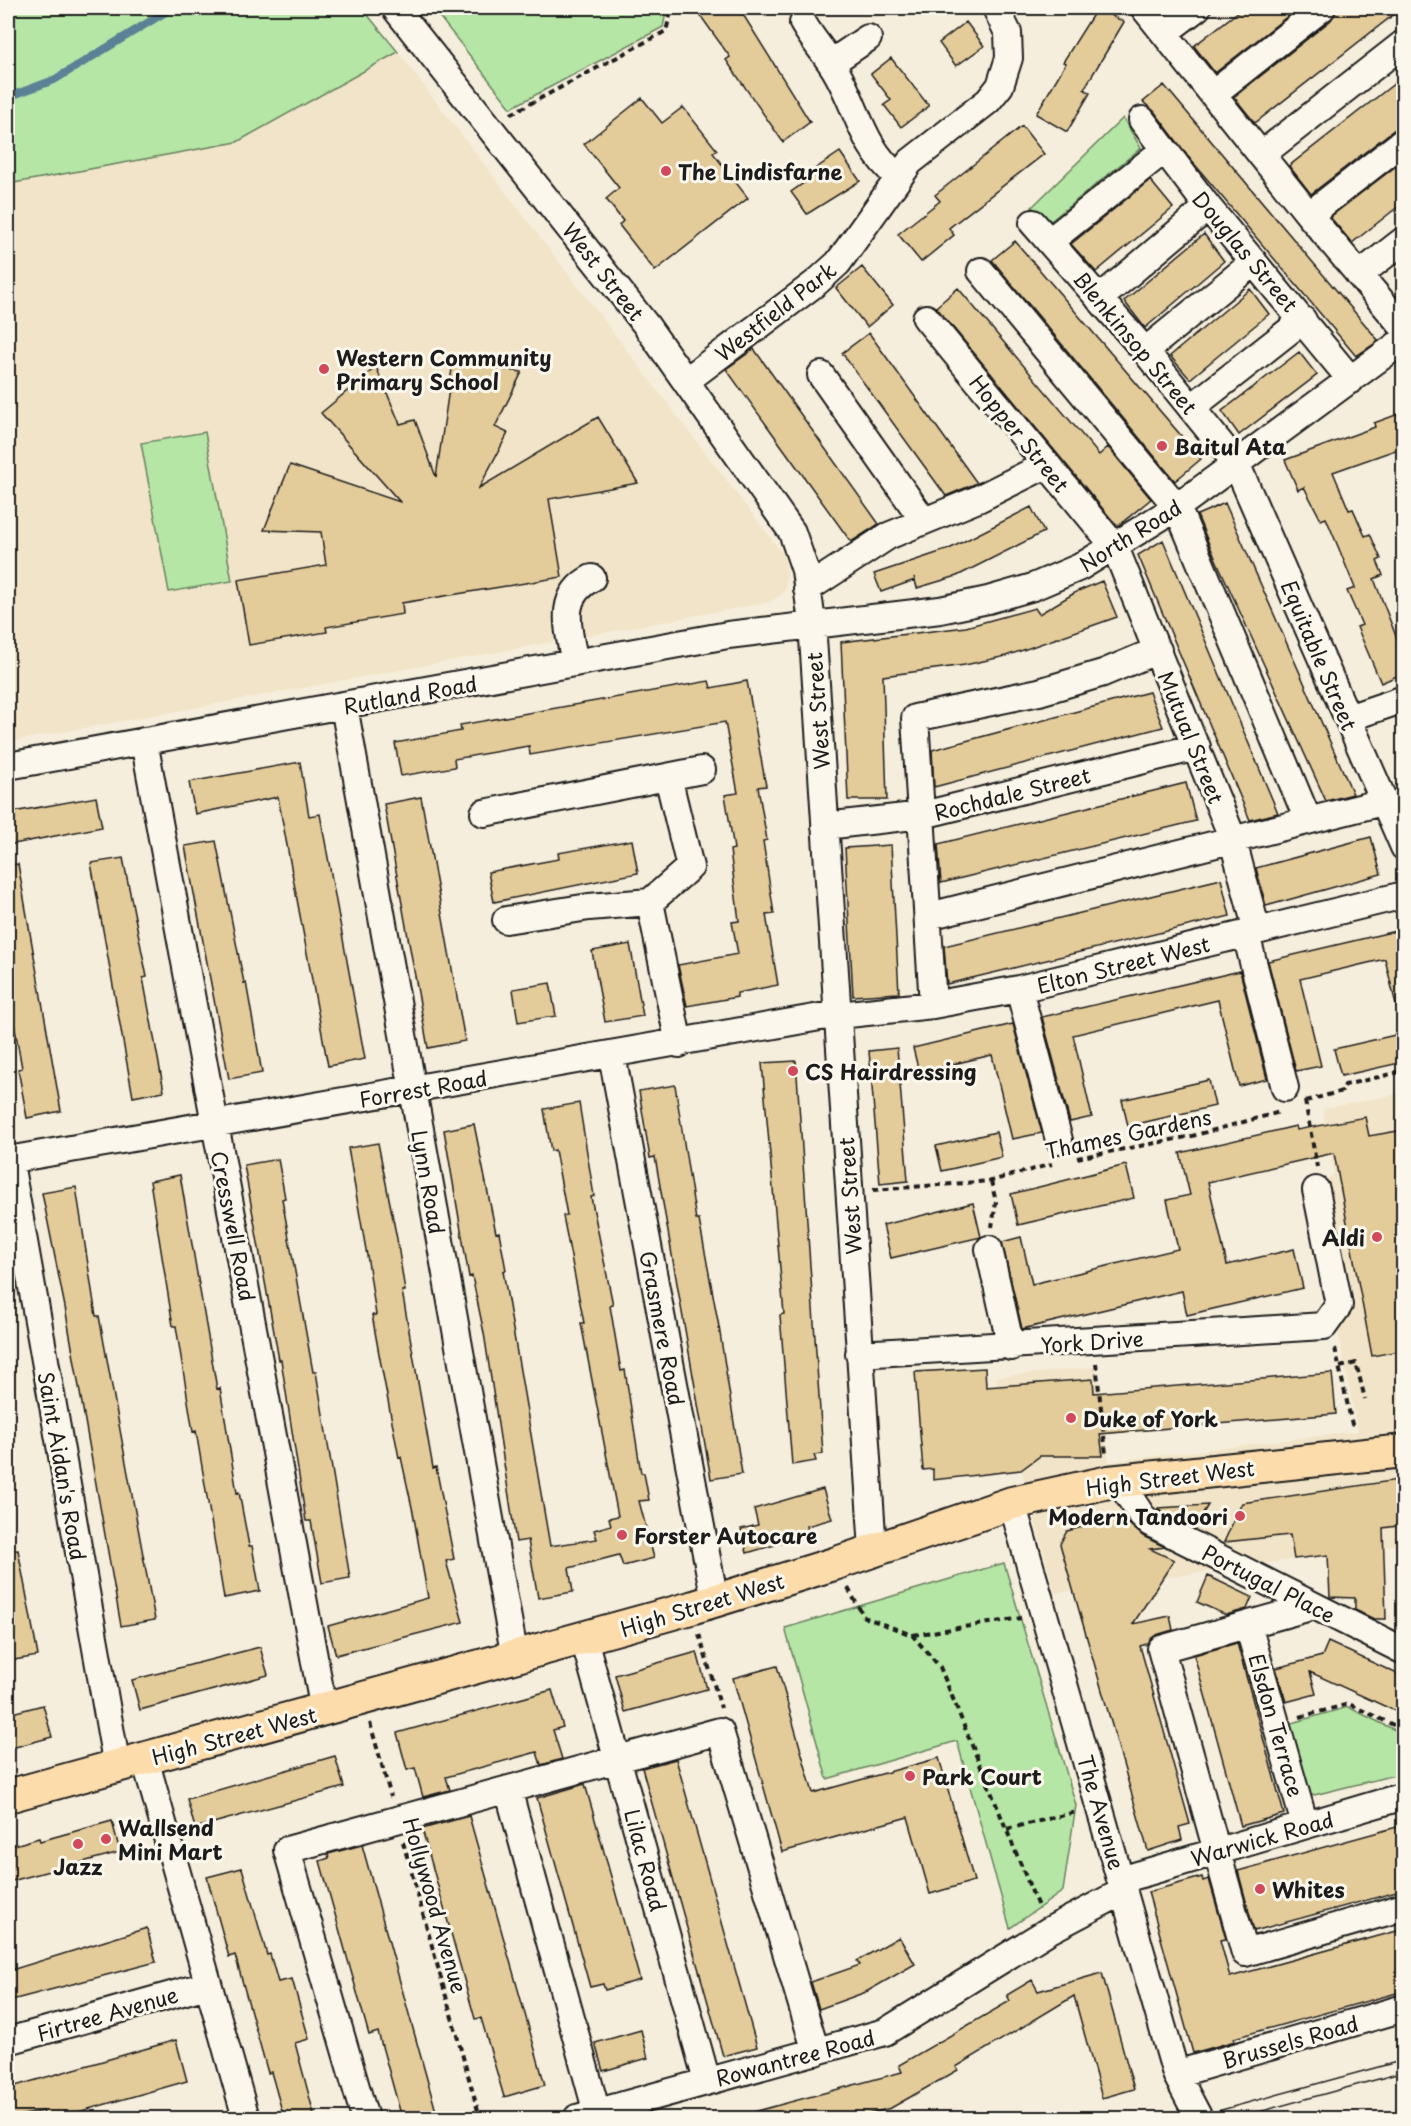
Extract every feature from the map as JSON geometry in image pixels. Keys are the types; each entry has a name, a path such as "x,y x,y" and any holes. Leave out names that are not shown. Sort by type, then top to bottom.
{"main road":[{"name":"High Street West","path":"8,1796 584,1639 834,1564 1012,1503 1114,1482 1404,1451"}],"street":[{"name":"West Street","path":"395,8 646,325 687,380 792,532 800,551 812,623 873,1550"},
{"name":"Westfield Park","path":"687,380 817,282 838,263 897,176 910,162 988,101 1000,86 1006,72 1010,44 1008,33 996,8"},
{"path":"1144,8 1309,215 1404,328"},
{"path":"1164,33 1197,8"},
{"path":"1213,94 1322,8"},
{"path":"803,23 813,41 831,63 876,157 897,176"},
{"path":"831,63 868,38"},
{"path":"1261,155 1404,43"},
{"name":"Douglas Street","path":"1142,120 1209,207 1351,380"},
{"path":"1309,215 1404,141"},
{"name":"Blenkinsop Street","path":"1164,150 1041,232 1145,351 1236,463"},
{"path":"1099,299 1209,207"},
{"path":"1359,275 1404,240"},
{"path":"1145,351 1254,262"},
{"path":"981,272 1177,507 1308,820"},
{"name":"Hopper Street","path":"926,318 1115,547"},
{"path":"1191,408 1303,320"},
{"name":"North Road","path":"812,623 940,610 988,600 1033,587 1080,567 1177,507 1404,340"},
{"path":"821,375 924,521"},
{"name":"Equitable Street","path":"1236,463 1404,847"},
{"path":"807,589 888,536 978,500 1046,465"},
{"name":"Mutual Street","path":"1115,547 1232,837 1251,933 1294,1101"},
{"path":"575,663 567,624 568,601 574,591 592,578"},
{"name":"Rutland Road","path":"8,766 728,635 812,623"},
{"path":"933,1005 923,815 915,718 1039,693 1103,673 1158,650"},
{"path":"1348,718 1404,699"},
{"name":"Lynn Road","path":"344,706 515,1658"},
{"name":"Cresswell Road","path":"144,741 324,1711"},
{"name":"Rochdale Street","path":"825,826 923,815 1197,747"},
{"path":"484,813 702,770"},
{"path":"506,920 589,907 650,902 690,867 668,777"},
{"path":"929,916 1232,837 1383,802"},
{"name":"Elton Street West","path":"839,1015 933,1005 1019,989 1404,895"},
{"path":"650,902 679,1044"},
{"path":"1019,989 1059,1155"},
{"name":"Forrest Road","path":"8,1160 839,1015"},
{"name":"Grasmere Road","path":"612,1056 703,1604"},
{"name":"Saint Aidan's Road","path":"8,1165 12,1174 131,1763 207,1985 246,2118"},
{"path":"1316,1191 1339,1305 1327,1322"},
{"path":"989,1248 1011,1347"},
{"name":"York Drive","path":"859,1354 1011,1347 1327,1322"},
{"name":"Portugal Place","path":"1114,1482 1150,1523 1404,1651"},
{"name":"The Avenue","path":"1012,1503 1046,1614 1176,2074 1199,2118"},
{"path":"1314,1606 1161,1648 1245,1953 1404,1907"},
{"name":"Elsdon Terrace","path":"1248,1625 1305,1825"},
{"name":"Lilac Road","path":"584,1639 707,2081"},
{"path":"366,2118 287,1850 720,1731 816,2052"},
{"path":"508,1789 587,2116"},
{"name":"Warwick Road","path":"1122,1885 1217,1851 1404,1796"},
{"name":"Rowantree Road","path":"587,2116 707,2081 866,2039 902,2024 1122,1885"},
{"name":"Firtree Avenue","path":"8,2041 207,1985"},
{"name":"Brussels Road","path":"1176,2074 1404,2008"}],"path":[{"path":"489,126 666,32 672,8"},
{"name":"Thames Gardens","path":"849,1192 992,1181 1059,1155 1192,1136 1294,1101 1342,1091 1345,1085 1404,1071"},
{"path":"1294,1101 1319,1175 1313,1178 1316,1191"},
{"path":"989,1248 996,1202 992,1181"},
{"path":"1327,1322 1340,1367 1359,1456"},
{"path":"1094,1341 1114,1482"},
{"path":"1340,1367 1356,1363 1365,1399"},
{"path":"834,1564 864,1617 912,1635 940,1667 1048,1931"},
{"path":"703,1604 726,1722 720,1731"},
{"path":"912,1635 1046,1614"},
{"name":"Hollywood Avenue","path":"364,1700 480,2118"},
{"path":"1276,1724 1349,1704 1404,1730"},
{"path":"1007,1829 1100,1806"}],"shaded area":[{"name":"Western Community Primary School","path":"398,52 783,554 787,572 785,592 770,602 8,742 8,184 237,142"},
{"path":"1403,1093 1403,1544 1055,1593 996,1377 1096,1367 1109,1462 1358,1431 1338,1331 1356,1304 1325,1180 1334,1174 1323,1109"}],"green space":[{"path":"8,8 362,8 398,52 237,142 8,184"},
{"path":"437,8 667,8 663,27 511,108 434,10"},
{"path":"1123,118 1141,148 1052,220 1044,221 1032,207"},
{"path":"205,432 232,581 169,592 141,443"},
{"path":"1004,1563 1076,1805 1063,1891 1010,1928 957,1741 827,1779 785,1628"},
{"path":"1348,1707 1403,1734 1403,1773 1310,1796 1288,1724"}],"building":[{"path":"695,8 739,8 810,122 783,142 726,60 730,57"},
{"path":"1097,8 1124,22 1084,89 1090,93 1067,132 1036,114 1066,63 1063,62"},
{"path":"1243,8 1298,8 1215,73 1194,46"},
{"path":"1337,8 1402,8 1255,123 1234,97 1331,20"},
{"path":"966,22 984,46 956,66 939,43"},
{"path":"891,58 929,106 901,127 884,105 891,100 871,74"},
{"path":"1404,76 1404,126 1395,129 1311,194 1289,166"},
{"path":"1164,85 1378,340 1374,344 1356,356 1191,160 1154,111 1143,102"},
{"name":"The Lindisfarne","path":"642,98 662,123 683,107 717,150 713,153 748,198 655,271 619,225 623,221 606,199 619,188 584,144"},
{"path":"1022,126 1044,154 949,228 954,235 921,262 898,234 940,201 935,195"},
{"path":"840,152 860,181 807,214 791,192 815,175 812,171"},
{"path":"1404,160 1404,202 1352,243 1330,217"},
{"path":"1150,180 1173,208 1096,272 1071,244"},
{"path":"1204,234 1224,261 1145,328 1124,301"},
{"path":"1015,241 1201,459 1175,481 992,260"},
{"path":"862,267 893,305 867,327 836,288"},
{"path":"958,288 1099,455 1108,447 1151,499 1119,525 1117,526 936,307"},
{"path":"1250,289 1269,314 1190,379 1170,356"},
{"path":"869,333 977,483 946,496 842,353"},
{"path":"754,349 879,524 851,542 726,369"},
{"path":"1299,352 1317,375 1239,435 1222,411"},
{"path":"453,362 522,372 495,427 508,433 479,488 598,417 638,483 549,499 562,577 402,603 403,614 326,627 327,632 249,645 238,580 326,565 321,532 264,530 290,465 400,502 321,413 376,367 400,424 415,420 436,477"},
{"path":"1404,412 1404,447 1333,472 1349,510 1353,509 1365,536 1370,534 1381,559 1377,561 1383,575 1374,579 1404,657 1404,673 1381,683 1357,627 1362,625 1347,591 1355,588 1326,518 1321,520 1304,487 1298,490 1285,460 1375,427 1374,423"},
{"path":"1225,503 1353,794 1326,801 1209,544 1197,515"},
{"path":"1031,507 1044,532 957,576 917,588 915,580 881,592 874,574 949,549"},
{"path":"1163,540 1278,813 1250,820 1138,555"},
{"path":"1102,581 1117,617 1006,656 965,665 883,676 887,800 848,800 841,642 966,627 1035,608 1039,614 1078,591"},
{"path":"709,681 711,688 747,681 766,786 758,787 767,840 763,841 774,914 766,915 778,985 737,993 737,997 687,1006 678,965 738,954 732,922 739,921 730,850 734,849 725,795 738,793 725,722 530,755 529,746 454,759 455,767 401,776 395,743 461,731 460,725"},
{"path":"1149,692 1163,727 934,787 932,750"},
{"path":"300,762 309,816 320,814 365,1059 328,1066 278,797 195,814 189,782"},
{"path":"1186,783 1196,821 941,883 938,844"},
{"path":"96,797 102,827 8,845 8,813"},
{"path":"421,797 465,1041 428,1048 384,804"},
{"path":"1371,837 1381,874 1266,906 1256,868"},
{"path":"632,840 638,873 494,902 488,872 559,859 558,853"},
{"path":"216,841 244,983 246,982 262,1073 229,1079 185,846"},
{"path":"891,845 899,993 853,996 845,848"},
{"path":"123,858 147,977 143,978 164,1091 133,1097 91,863"},
{"path":"18,864 61,1111 27,1118 18,1069 22,1068 8,990 8,865"},
{"path":"1221,879 1230,916 947,984 944,946"},
{"path":"1404,929 1404,1004 1396,1005 1385,959 1300,979 1321,1066 1296,1071 1268,961"},
{"path":"630,944 643,1016 605,1022 592,951"},
{"path":"1240,971 1267,1079 1239,1086 1218,1000 1073,1035 1092,1117 1070,1122 1042,1017"},
{"path":"550,983 556,1016 518,1022 513,989"},
{"path":"1013,1024 1042,1133 1012,1139 992,1055 919,1072 913,1048"},
{"path":"1404,1033 1404,1062 1341,1076 1334,1049"},
{"path":"897,1048 908,1181 880,1184 869,1051"},
{"path":"796,1061 823,1454 814,1455 816,1461 792,1465 780,1315 784,1314 762,1063"},
{"path":"1209,1080 1215,1106 1128,1126 1122,1100"},
{"path":"675,1085 696,1220 699,1220 719,1327 742,1474 711,1479 655,1157 650,1158 639,1091"},
{"path":"579,1103 594,1196 591,1197 613,1305 610,1306 621,1371 625,1370 641,1473 644,1473 649,1500 639,1501 654,1558 623,1566 619,1555 569,1568 573,1592 538,1598 528,1540 516,1542 484,1333 472,1276 469,1277 444,1130 474,1124 496,1233 499,1232 506,1270 503,1271 550,1546 597,1539 594,1530 611,1525 609,1518 618,1516 581,1323 584,1323 563,1216 567,1215 555,1150 551,1151 544,1109"},
{"path":"1365,1117 1369,1136 1404,1130 1404,1339 1398,1340 1400,1351 1372,1356 1334,1153 1208,1182 1227,1265 1294,1249 1303,1288 1187,1315 1182,1291 1022,1329 1002,1242 1021,1237 1032,1284 1178,1249 1167,1200 1190,1195 1180,1153 1296,1126 1297,1130"},
{"path":"996,1132 1002,1157 942,1171 936,1146"},
{"path":"378,1143 397,1239 405,1291 402,1291 433,1468 436,1467 454,1559 446,1561 463,1622 336,1655 328,1626 428,1598 413,1512 401,1457 399,1458 372,1315 376,1315 348,1148"},
{"path":"278,1159 285,1198 282,1199 313,1372 316,1372 350,1578 322,1583 311,1521 306,1521 281,1360 279,1360 244,1165"},
{"path":"1126,1165 1134,1198 1018,1225 1011,1194"},
{"path":"180,1175 237,1493 239,1492 249,1546 252,1546 260,1591 224,1598 196,1431 193,1432 176,1326 173,1326 150,1181"},
{"path":"76,1187 96,1316 99,1316 155,1620 121,1626 65,1307 42,1193"},
{"path":"973,1203 981,1237 891,1258 883,1225"},
{"path":"985,1368 986,1387 1093,1379 1094,1393 1332,1373 1336,1414 1100,1434 1103,1456 1040,1456 1021,1470 933,1480 933,1469 923,1470 915,1372"},
{"path":"1404,1479 1404,1525 1383,1528 1386,1619 1374,1619 1355,1610 1355,1598 1330,1597 1328,1555 1294,1559 1290,1535 1224,1542 1242,1503"},
{"path":"823,1489 832,1519 807,1526 809,1535 747,1553 741,1529 758,1525 754,1509"},
{"path":"1208,1505 1194,1528 1158,1510 1158,1508"},
{"path":"1112,1519 1130,1525 1143,1536 1165,1547 1150,1549 1174,1560 1133,1624 1170,1616 1173,1630 1156,1635 1147,1644 1140,1646 1190,1824 1179,1827 1182,1840 1148,1851 1060,1544 1067,1531"},
{"path":"18,1550 38,1656 8,1661 8,1551"},
{"path":"1208,1576 1252,1597 1247,1609 1226,1615 1197,1602"},
{"path":"1328,1642 1404,1677 1404,1715 1310,1672 1316,1694 1286,1702 1276,1668 1322,1656"},
{"path":"1237,1643 1284,1814 1241,1826 1194,1655"},
{"path":"260,1647 268,1675 140,1710 132,1680"},
{"path":"697,1652 707,1689 625,1712 615,1675"},
{"name":"Park Court","path":"777,1666 813,1793 939,1758 974,1881 930,1894 908,1817 782,1852 733,1678"},
{"path":"552,1690 563,1727 553,1730 562,1759 541,1765 537,1752 446,1777 450,1790 423,1797 415,1768 407,1770 397,1733"},
{"path":"43,1705 52,1737 8,1749 8,1714"},
{"path":"335,1756 344,1787 195,1828 187,1799"},
{"path":"676,1759 757,2047 723,2056 642,1768"},
{"path":"585,1784 640,1980 605,1990 603,1984 590,1987 537,1798"},
{"path":"469,1816 545,2085 504,2097 481,2018 475,2019 422,1829"},
{"path":"112,1821 120,1852 8,1882 8,1847 39,1838 40,1841"},
{"path":"1404,1825 1404,1890 1254,1931 1238,1871"},
{"path":"362,1845 437,2115 426,2118 402,2118 378,2032 369,2035 320,1861 329,1858 328,1854"},
{"path":"242,1868 267,1955 270,1954 278,1982 292,1979 309,2039 295,2043 315,2118 284,2118 271,2072 268,2073 235,1955 229,1957 207,1877"},
{"path":"1202,1877 1203,1881 1209,1879 1226,1939 1220,1940 1230,1977 1404,1929 1404,1991 1234,2038 1235,2041 1193,2053 1148,1892"},
{"path":"147,1928 156,1962 8,2001 8,1971"},
{"path":"899,1937 915,1964 866,1992 819,2009 811,1982 860,1965 857,1961"},
{"path":"1102,1973 1134,2089 1102,2098 1074,1996 956,2067 958,2070 891,2108 853,2118 754,2118 753,2112 902,2072 899,2065 1010,2001 1007,1995 1032,1980 1038,1991"},
{"path":"641,2030 648,2058 603,2071 595,2043"},
{"path":"176,2040 187,2081 57,2118 45,2118 43,2111 8,2118 8,2088"}],"waterway":[{"path":"8,97 54,80 172,8"}],"tram line":[{"path":"1192,2118 1404,2060"},
{"path":"1237,2118 1404,2072"}],"place":[{"name":"The Lindisfarne","path":"666,171"},
{"name":"Western Community Primary School","path":"324,369"},
{"name":"Baitul Ata","path":"1162,446"},
{"name":"CS Hairdressing","path":"793,1071"},
{"name":"Aldi","path":"1377,1237"},
{"name":"Duke of York","path":"1071,1418"},
{"name":"Modern Tandoori","path":"1240,1516"},
{"name":"Forster Autocare","path":"622,1535"},
{"name":"Park Court","path":"910,1776"},
{"name":"Wallsend Mini Mart","path":"106,1839"},
{"name":"Jazz","path":"78,1844"},
{"name":"Whites","path":"1260,1889"}]}
